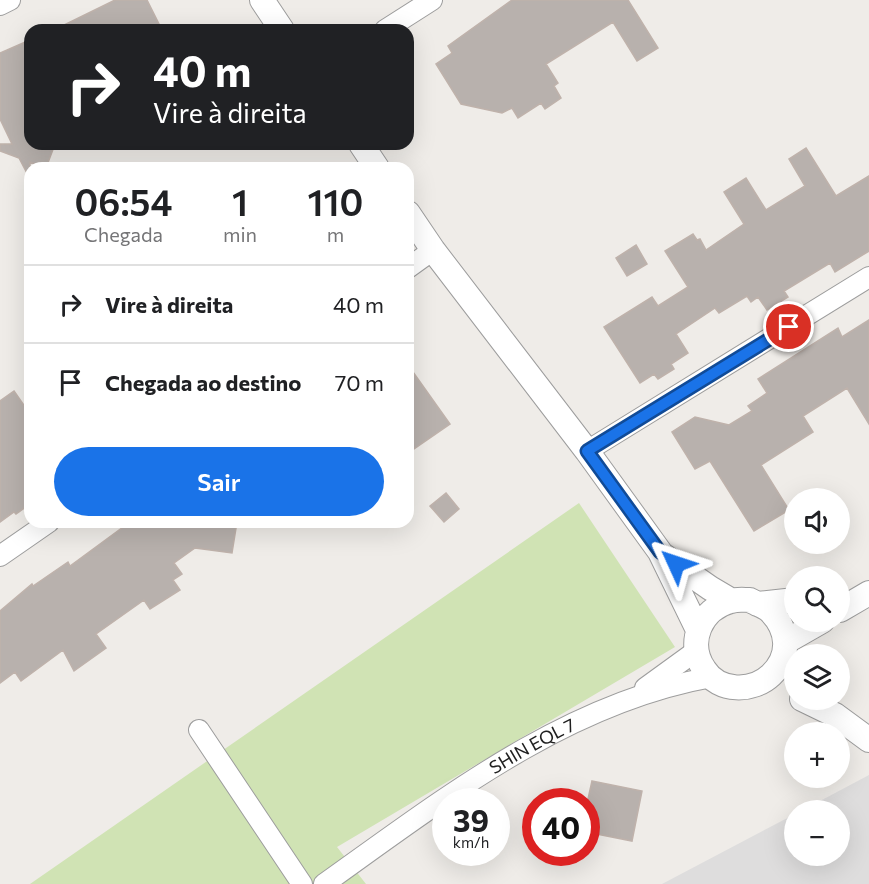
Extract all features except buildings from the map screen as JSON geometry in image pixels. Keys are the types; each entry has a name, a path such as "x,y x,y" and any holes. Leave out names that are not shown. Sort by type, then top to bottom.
{"street":[{"path":"0,5 10,0"},
{"path":"261,0 278,24"},
{"path":"394,24 432,0"},
{"path":"414,222 587,451 660,552 697,640 704,670 720,684 742,689 762,683 784,662"},
{"path":"414,264 433,250"},
{"path":"587,451 869,277"},
{"path":"0,556 40,528"},
{"path":"660,552 710,588 732,600"},
{"path":"850,592 869,589"},
{"path":"850,604 869,593"},
{"path":"697,640 710,611 732,600 750,600 769,610 782,627 786,644"},
{"path":"757,604 784,601"},
{"path":"800,644 812,632"},
{"name":"SHIN EQL 7","path":"628,699 697,640"},
{"name":"SHIN EQL 7","path":"324,884 489,770 555,733 628,699 689,681 712,677"},
{"path":"762,683 784,692"},
{"path":"832,710 869,740"},
{"path":"199,730 302,884"}],"shaded area":[{"path":"869,775 869,884 662,884 784,820 784,866 850,866 850,800 822,800 844,788 850,788 850,785"}],"green space":[{"path":"579,503 675,647 437,788 432,788 432,791 337,847 366,884 30,884"}],"route":[{"path":"676,564 660,552 587,451 789,327"}]}
